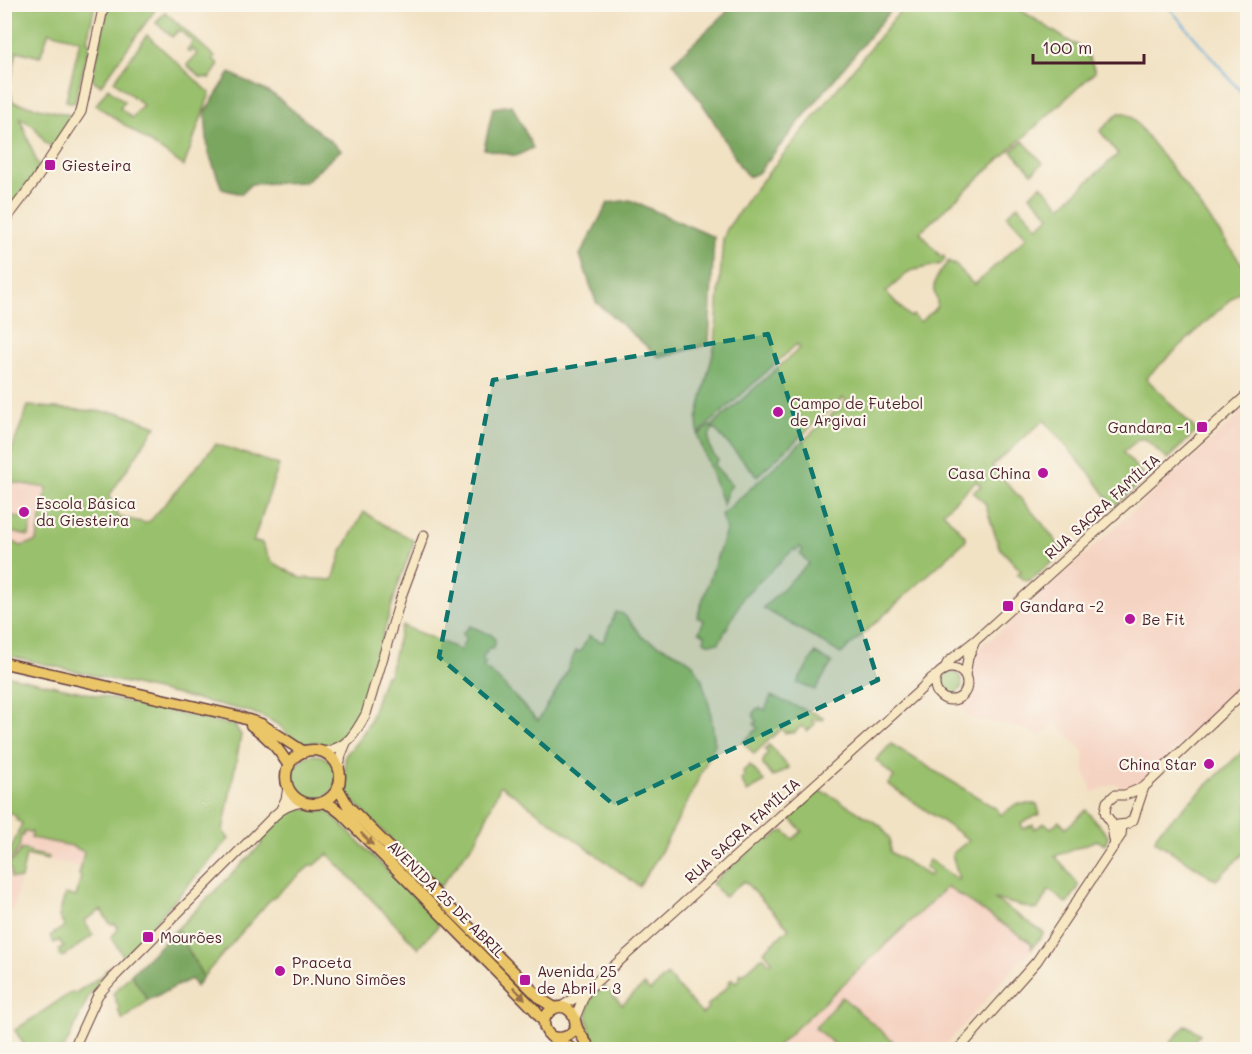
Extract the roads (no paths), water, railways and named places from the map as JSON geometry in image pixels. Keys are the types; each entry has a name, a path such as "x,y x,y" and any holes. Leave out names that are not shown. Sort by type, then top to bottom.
{"main road":[{"path":"4,663 236,716 261,724 304,752"},
{"path":"236,716 259,730 272,742 289,766"},
{"path":"311,750 324,752 339,767 338,788 323,802 309,804 302,802 291,793 288,787 286,780 289,766 298,755 304,752 311,750"},
{"name":"AVENIDA 25 DE ABRIL","path":"338,788 348,806 542,1000 558,1008 570,1010 591,1050"},
{"name":"AVENIDA 25 DE ABRIL","path":"323,802 341,813 534,1009 553,1037 574,1050"},
{"path":"544,1022 548,1013 558,1008"},
{"path":"553,1037 568,1037 574,1029 575,1021"}],"street":[{"path":"4,222 35,181 81,112 104,4"},
{"name":"RUA SACRA FAMÍLIA","path":"558,1008 586,991 941,672 948,662 976,640 1248,394"},
{"path":"324,752 335,750 346,743 356,732 366,714 402,594 424,535"},
{"name":"RUA SACRA FAMÍLIA","path":"965,676 968,658 976,640"},
{"path":"918,692 952,700 962,696 967,687 962,672 953,668 941,672 936,678 936,688 941,696"},
{"path":"1115,845 1111,822 1105,812 1106,804 1114,795 1125,795 1144,787 1248,688"},
{"path":"339,767 340,755 346,743"},
{"path":"73,1050 98,995 281,809 288,787"},
{"path":"958,1050 1037,961 1125,831 1127,824 1133,820 1144,787"},
{"path":"1125,795 1133,800 1137,808"},
{"path":"281,809 302,802"},
{"path":"1111,822 1125,831"},
{"name":"RUA SACRA FAMÍLIA","path":"575,1021 586,991"}],"waterway":[{"path":"1166,4 1248,100"}],"place":[{"name":"Giesteira","path":"50,165"},
{"name":"Campo de Futebol de Argivai","path":"778,412"},
{"name":"Gandara -1","path":"1202,427"},
{"name":"Casa China","path":"1043,473"},
{"name":"Escola Básica da Giesteira","path":"24,512"},
{"name":"Gandara -2","path":"1008,606"},
{"name":"Be Fit","path":"1130,619"},
{"name":"China Star","path":"1209,764"},
{"name":"Mourões","path":"148,937"},
{"name":"Praceta Dr.Nuno Simões","path":"280,971"},
{"name":"Avenida 25 de Abril - 3","path":"525,980"}]}
